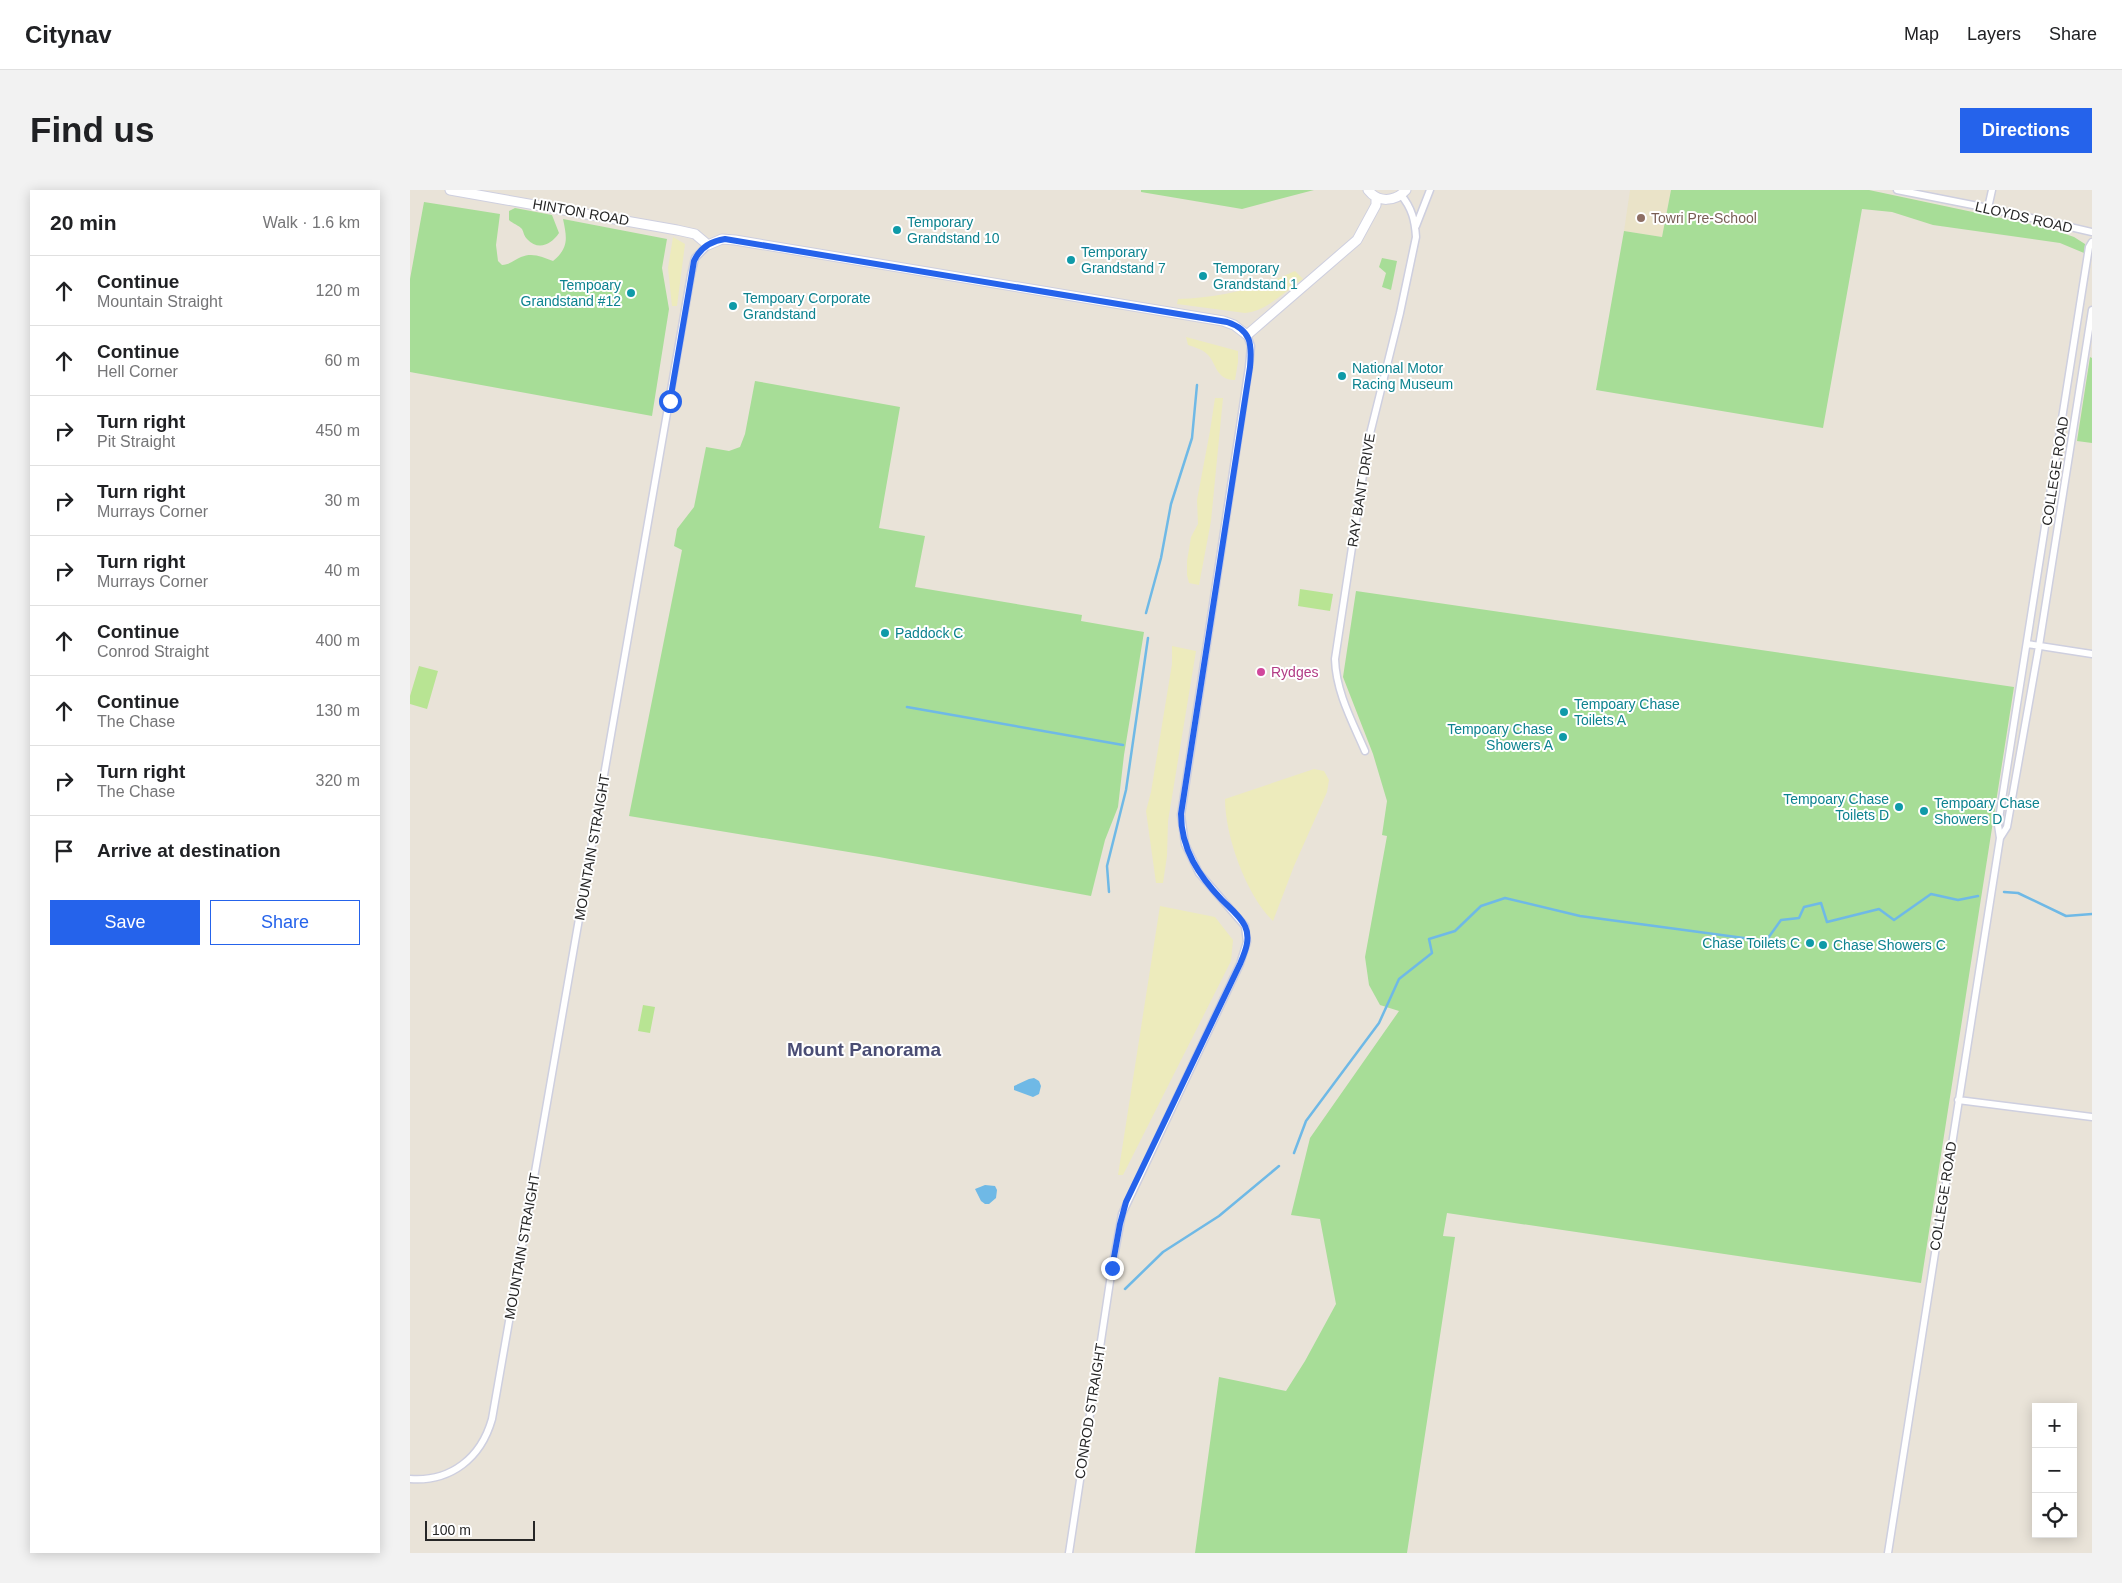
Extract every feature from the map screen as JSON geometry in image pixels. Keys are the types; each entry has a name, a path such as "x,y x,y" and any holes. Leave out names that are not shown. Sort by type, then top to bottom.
{"street":[{"name":"HINTON ROAD","path":"450,190 677,230 695,234 708,245"},
{"path":"1368,190 1376,198 1389,200 1404,192"},
{"name":"RAY BANT DRIVE","path":"1365,751 1343,699 1336,677 1335,659 1368,442 1400,313 1414,249 1416,226 1430,190"},
{"name":"LLOYDS ROAD","path":"1897,190 1988,208 2092,232"},
{"path":"1988,208 1992,190"},
{"name":"RAY BANT DRIVE","path":"1404,192 1416,226"},
{"path":"708,245 722,239 735,240 1223,321 1234,325 1247,335 1357,240 1376,205 1376,198"},
{"name":"COLLEGE ROAD","path":"1888,1553 2000,838 1998,825 2089,247 2092,242"},
{"name":"MOUNTAIN STRAIGHT","path":"410,1479 438,1476 464,1463 484,1442 492,1419 691,275 696,256 708,245"},
{"name":"COLLEGE ROAD","path":"2000,838 2007,827 2039,646 2092,310"},
{"name":"CONROD STRAIGHT","path":"1069,1553 1112,1268 1126,1202 1240,964 1247,942 1247,932 1241,919 1208,886 1193,862 1183,834 1181,814 1251,351 1247,335"},
{"path":"2027,644 2092,654"},
{"path":"2018,701 2028,703"},
{"path":"1958,1100 2092,1117"}],"shaded area":[{"path":"1630,190 1671,190 1662,237 1624,231"}],"green space":[{"path":"1141,190 1314,190 1242,209 1141,192"},
{"path":"1671,190 1869,190 2048,228 2074,237 2085,244 2084,253 2060,243 1933,225 1892,212 1862,209 1823,428 1596,390 1624,231 1662,237"},
{"path":"424,202 500,214 496,245 498,261 502,265 529,255 553,261 562,252 566,242 563,219 667,239 662,268 669,309 652,416 410,372 410,279"},
{"path":"515,208 552,215 559,233 552,241 544,245 540,246 531,243 526,238 522,229 509,220 509,211"},
{"path":"1382,258 1397,261 1391,290 1382,287 1386,273 1379,267"},
{"path":"2090,357 2092,358 2092,443 2077,441"},
{"path":"755,381 900,407 879,528 925,536 915,587 1082,615 1081,621 1144,632 1124,755 1118,807 1105,840 1091,896 879,857 629,816 682,550 674,546 677,529 694,507 706,447 729,451 740,447 745,434"},
{"path":"1300,589 1333,594 1330,611 1298,606"},
{"path":"1356,591 2014,687 1921,1283 1447,1213 1443,1236 1455,1237 1407,1553 1195,1553 1219,1377 1286,1391 1305,1361 1336,1304 1320,1219 1291,1215 1310,1138 1399,1011 1380,1005 1369,985 1365,957 1387,836 1382,835 1387,801 1373,754 1343,677"},
{"path":"419,666 438,671 427,709 410,704 410,696"},
{"path":"643,1005 655,1007 650,1033 638,1031"}],"sand":[{"path":"673,237 685,244 677,306 672,306 668,268"},
{"path":"1295,271 1303,279 1261,309 1245,313 1177,304 1178,299 1209,297 1252,288"},
{"path":"1186,337 1238,351 1235,380 1223,377 1210,357 1200,349 1188,345"},
{"path":"1215,398 1223,398 1211,521 1199,585 1189,583 1187,561 1191,537 1198,524 1197,500"},
{"path":"1172,646 1196,651 1168,821 1167,856 1163,883 1156,883 1146,811 1151,792 1172,664"},
{"path":"1314,769 1324,771 1329,780 1327,792 1294,866 1273,921 1254,896 1239,864 1229,830 1225,799"},
{"path":"1160,906 1215,917 1233,940 1231,961 1123,1175 1118,1175"}],"water":[{"path":"1034,1078 1039,1081 1041,1086 1039,1094 1033,1097 1014,1090 1014,1086"},
{"path":"985,1185 995,1186 997,1190 996,1198 989,1204 981,1201 975,1189"}],"waterway":[{"path":"1146,613 1161,558 1171,504 1192,438 1197,385"},
{"path":"1109,892 1107,866 1126,790 1148,638"},
{"path":"907,707 1123,745"},
{"path":"2004,892 2018,893 2066,916 2092,914"},
{"path":"1294,1153 1306,1121 1379,1023 1399,979 1432,953 1429,939 1455,931 1481,906 1505,898 1580,916 1766,941 1781,920 1799,918 1804,907 1821,903 1827,922 1879,909 1894,920 1931,894 1958,900 1978,896"},
{"path":"1125,1289 1163,1252 1219,1216 1279,1166"}],"place":[{"name":"Towri Pre-School","path":"1641,218"},
{"name":"Temporary Grandstand 10","path":"897,230"},
{"name":"Temporary Grandstand 7","path":"1071,260"},
{"name":"Temporary Grandstand 1","path":"1203,276"},
{"name":"Tempoary Grandstand #12","path":"631,293"},
{"name":"Tempoary Corporate Grandstand","path":"733,306"},
{"name":"National Motor Racing Museum","path":"1342,376"},
{"name":"Paddock C","path":"885,633"},
{"name":"Rydges","path":"1261,672"},
{"name":"Tempoary Chase Toilets A","path":"1564,712"},
{"name":"Tempoary Chase Showers A","path":"1563,737"},
{"name":"Tempoary Chase Toilets D","path":"1899,807"},
{"name":"Tempoary Chase Showers D","path":"1924,811"},
{"name":"Chase Toilets C","path":"1810,943"},
{"name":"Chase Showers C","path":"1823,945"}],"district":[{"name":"Mount Panorama","path":"864,1049"}],"route":[{"path":"670,401 694,261 702,249 715,241 725,239 1227,322 1240,328 1248,338 1251,346 1250,367 1181,814 1185,844 1198,873 1208,886 1241,919 1248,938 1240,964 1126,1202 1117,1237 1112,1268"}]}
